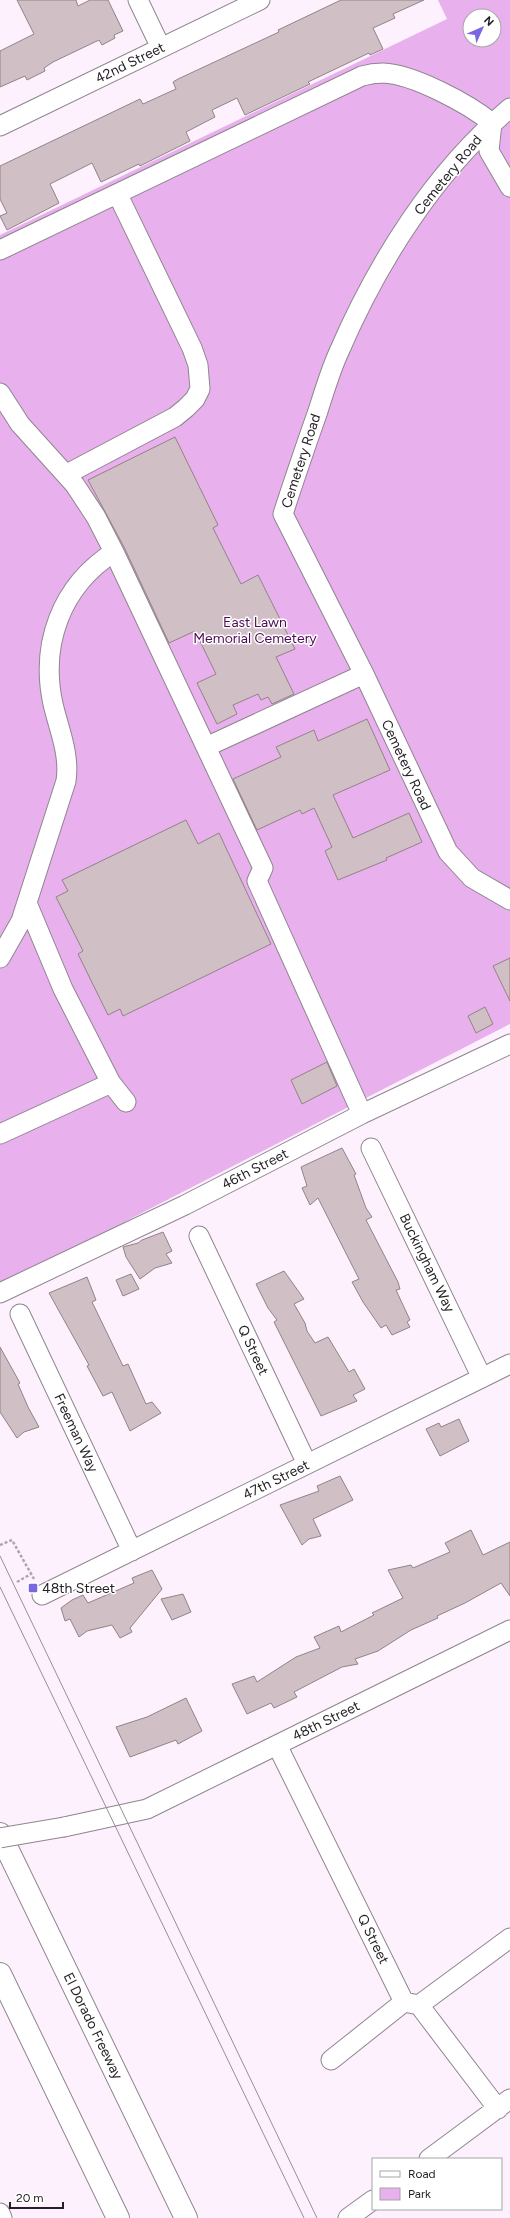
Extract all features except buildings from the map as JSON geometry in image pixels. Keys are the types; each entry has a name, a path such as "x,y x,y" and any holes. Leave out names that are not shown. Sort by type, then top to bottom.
{"highway":[{"name":"El Dorado Freeway","path":"0,1834 186,2218"},
{"path":"0,1974 118,2218"}],"street":[{"path":"138,0 161,48"},
{"name":"42nd Street","path":"0,126 260,0"},
{"path":"2,253 362,76 374,73 399,75 458,99 492,123 490,151 510,187"},
{"name":"Cemetery Road","path":"510,108 492,123 450,168 429,195 382,266 359,308 337,355 283,514 364,674 448,852 472,878 510,900"},
{"path":"67,474 175,417 194,400 200,388 198,365 192,348 118,195"},
{"path":"0,393 24,430 67,474 87,501 114,552 263,868 257,881 362,1114"},
{"path":"0,958 21,921 62,798 68,770 50,686 49,652 53,634 64,604 75,588 103,559 114,552"},
{"path":"206,747 364,674"},
{"path":"27,903 63,989 111,1083 126,1102"},
{"name":"46th Street","path":"0,1293 185,1205 362,1114 510,1044"},
{"path":"0,1134 111,1083"},
{"name":"Buckingham Way","path":"371,1148 482,1378"},
{"name":"Q Street","path":"199,1236 307,1464"},
{"name":"Freeman Way","path":"20,1314 132,1551"},
{"name":"47th Street","path":"42,1595 510,1364"},
{"name":"48th Street","path":"0,1838 64,1827 146,1809 510,1630"},
{"name":"Q Street","path":"277,1745 412,2004 504,2104"},
{"path":"331,2060 510,1938"},
{"path":"430,2158 504,2104"},
{"path":"348,2218 372,2201"},
{"path":"0,2214 2,2218"}],"path":[{"path":"0,1545 12,1540 32,1574 42,1595"},
{"path":"17,1582 32,1574"}],"green space":[{"name":"East Lawn Memorial Cemetery","path":"438,0 510,0 510,1024 132,1218 0,1294 0,235 447,19"}],"tram line":[{"path":"0,1556 317,2218"},
{"path":"0,1587 304,2218"}],"place":[{"name":"48th Street","path":"33,1588"}]}
